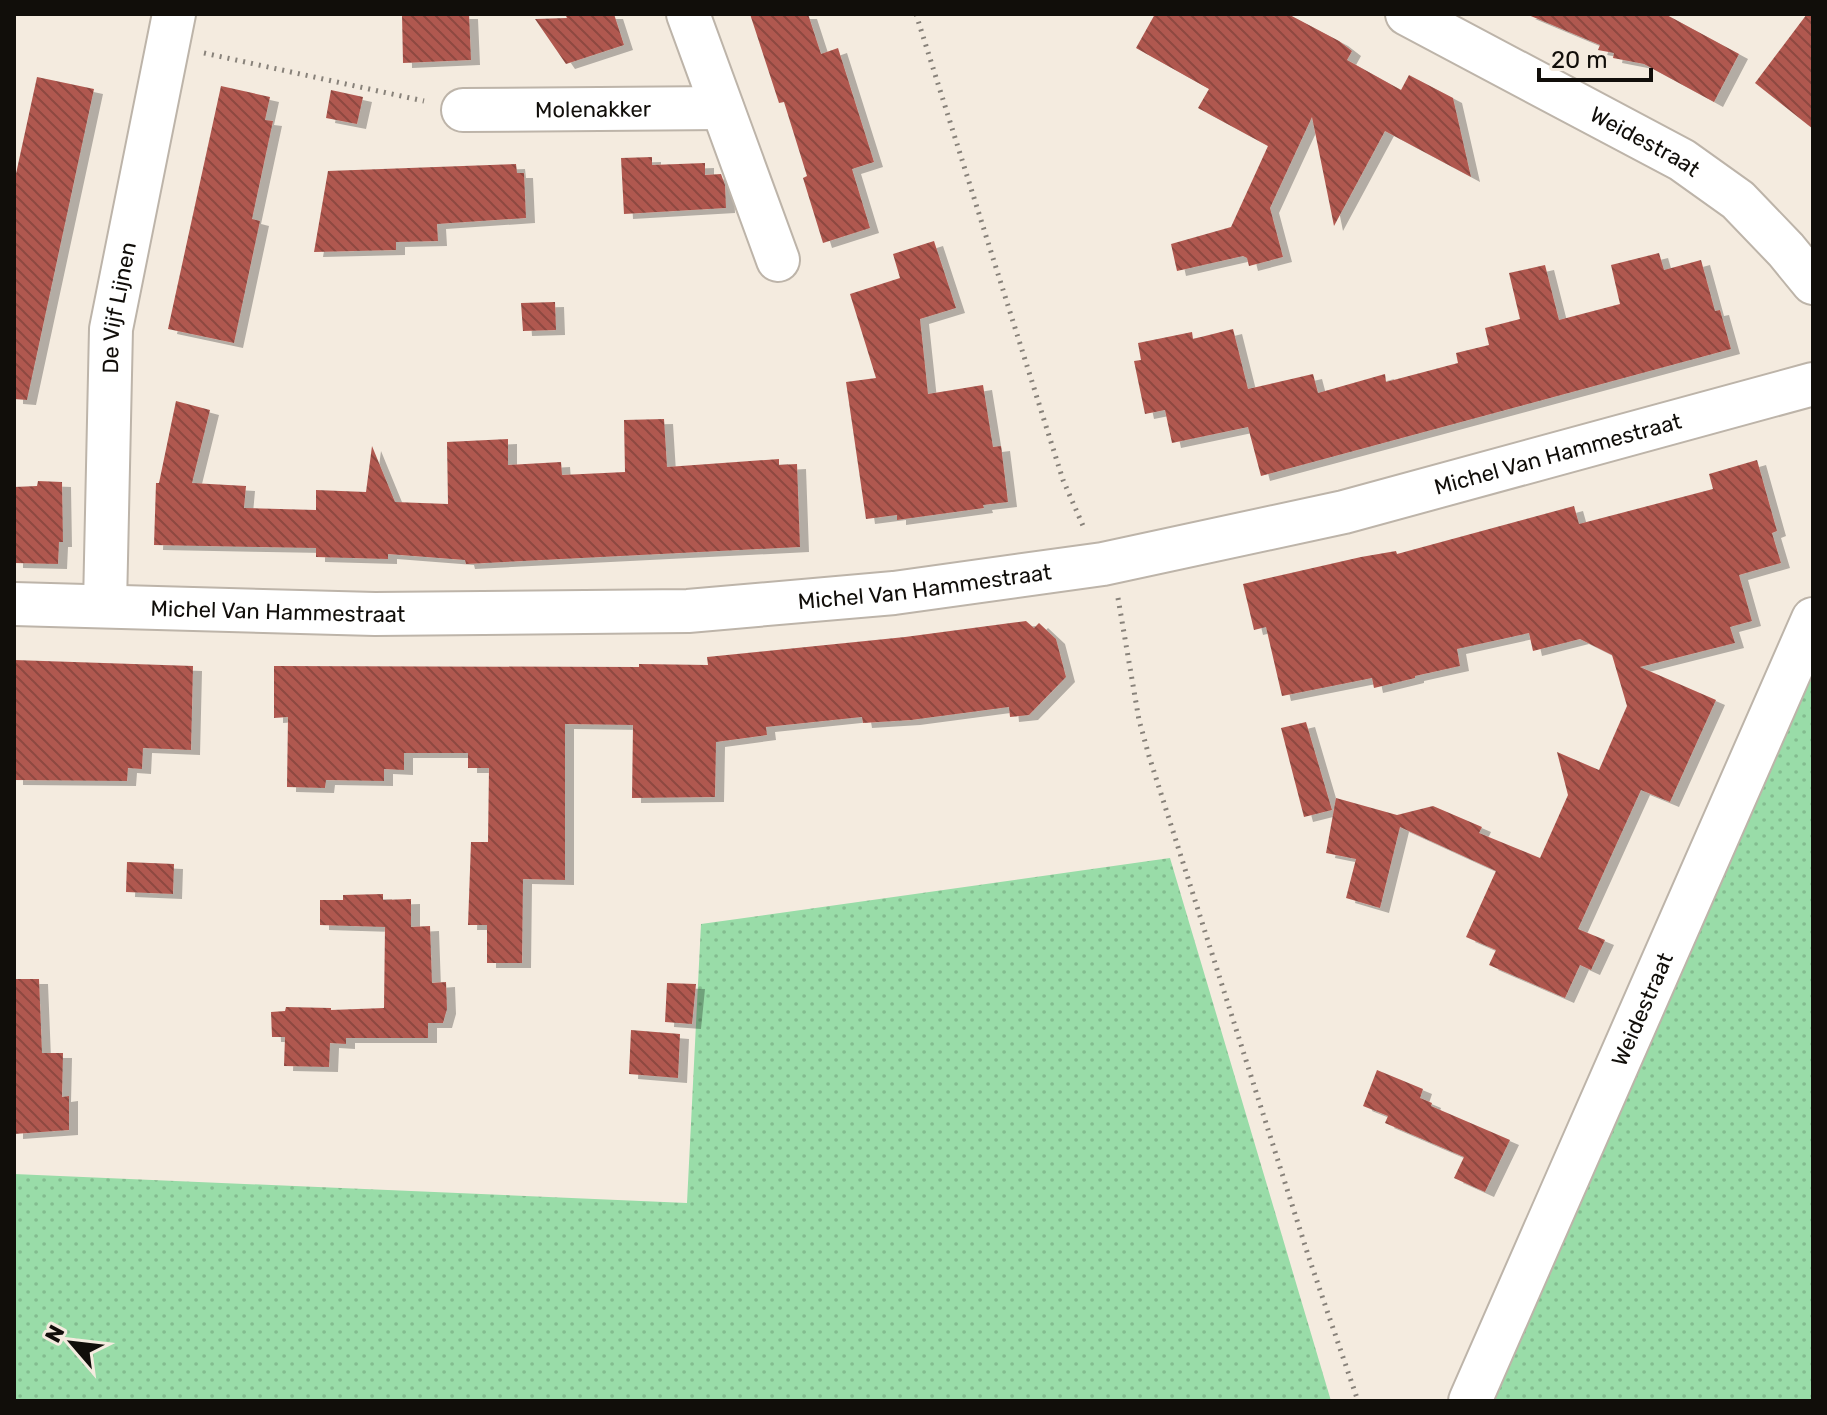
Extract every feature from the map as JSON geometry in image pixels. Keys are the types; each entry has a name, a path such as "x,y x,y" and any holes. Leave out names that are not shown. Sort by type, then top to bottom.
{"street":[{"path":"688,14 778,260"},
{"name":"Weidestraat","path":"1407,14 1682,160 1738,200 1813,283"},
{"name":"De Vijf Lijnen","path":"105,605 111,329 171,28"},
{"name":"Molenakker","path":"463,110 722,108"},
{"name":"Michel Van Hammestraat","path":"14,604 375,614 688,611 894,593 1103,564 1344,512 1813,384"},
{"name":"Weidestraat","path":"1470,1401 1813,619"}],"path":[{"path":"916,14 1063,480 1119,602 1139,720 1149,756 1309,1258 1358,1401"},
{"path":"171,28 214,56 463,110"}],"green space":[{"path":"1813,652 1813,1401 1487,1401"},
{"path":"1170,858 1331,1401 14,1401 14,1174 687,1203 701,924"}],"building":[{"path":"402,14 469,14 471,60 403,63"},
{"path":"565,14 614,14 624,45 566,64 535,19 567,18"},
{"path":"750,14 808,14 821,54 838,48 874,162 852,169 870,228 823,243 803,178 807,176 784,102 779,103"},
{"path":"1155,14 1288,14 1339,41 1352,51 1347,60 1401,90 1409,75 1453,98 1471,177 1385,131 1334,226 1312,117 1270,208 1283,257 1249,266 1247,258 1243,256 1177,271 1171,244 1231,227 1268,146 1198,108 1209,89 1136,48"},
{"path":"1526,14 1665,14 1739,54 1714,102 1644,64 1613,58 1614,53 1598,50 1600,45"},
{"path":"1807,14 1813,14 1813,129 1755,83"},
{"path":"37,77 94,89 27,400 14,399 14,183"},
{"path":"221,86 270,97 265,120 273,121 252,219 260,221 234,343 168,329"},
{"path":"331,90 363,97 357,124 326,118"},
{"path":"652,157 652,165 705,163 705,175 721,174 726,208 624,214 621,158"},
{"path":"516,164 517,173 524,173 526,218 437,224 438,241 396,242 396,250 314,252 328,171"},
{"path":"934,241 956,308 920,319 928,394 983,385 993,447 1001,446 1008,502 897,520 897,515 866,519 846,382 876,378 850,294 900,278 893,254"},
{"path":"1659,253 1664,270 1701,260 1715,311 1720,310 1731,349 1261,476 1248,427 1172,443 1165,410 1145,414 1134,361 1141,360 1138,343 1192,332 1193,339 1233,329 1248,389 1313,374 1318,393 1385,374 1386,382 1458,363 1456,353 1489,345 1485,328 1520,319 1509,273 1545,265 1559,320 1620,304 1611,265"},
{"path":"555,302 556,330 523,331 521,303"},
{"path":"176,401 210,410 192,483 246,486 244,508 316,510 316,490 366,492 372,446 395,502 448,504 447,442 508,439 508,465 561,462 562,475 625,472 624,420 664,419 667,467 779,459 779,465 797,464 800,547 466,564 465,560 388,554 388,559 316,557 316,548 154,545 156,483 159,483"},
{"path":"1757,460 1777,531 1772,533 1781,563 1739,575 1752,621 1730,627 1735,643 1640,667 1716,700 1670,802 1641,790 1578,929 1605,940 1591,970 1580,965 1565,998 1489,965 1496,950 1466,937 1496,871 1400,827 1380,908 1346,898 1356,859 1326,853 1336,798 1397,815 1433,806 1482,827 1479,833 1540,858 1568,795 1557,752 1599,770 1627,706 1612,655 1580,639 1533,651 1529,633 1457,649 1460,666 1415,678 1374,688 1372,678 1282,696 1266,627 1254,630 1243,584 1361,557 1396,551 1397,554 1574,506 1579,524 1713,489 1709,474"},
{"path":"38,481 62,482 63,542 59,542 58,564 14,563 14,487 37,486"},
{"path":"1026,621 1034,628 1039,623 1056,639 1066,677 1029,715 1010,717 1009,707 911,720 863,723 862,717 766,727 767,735 716,742 715,797 632,798 633,725 565,724 565,880 523,879 522,963 487,963 487,925 468,925 471,842 488,842 489,768 468,768 468,753 404,753 404,770 384,769 384,781 326,780 325,788 287,787 288,717 274,718 274,666 708,665 707,657"},
{"path":"14,660 193,666 191,750 143,748 142,769 128,768 127,781 14,780"},
{"path":"1306,722 1332,810 1304,817 1281,728"},
{"path":"127,862 174,864 173,894 126,892"},
{"path":"383,894 383,900 411,899 411,927 430,926 432,983 446,982 447,1009 443,1023 428,1023 428,1038 346,1038 346,1044 330,1043 329,1067 284,1066 285,1037 272,1037 271,1012 285,1011 286,1007 331,1010 384,1008 385,927 320,925 320,900 343,900 343,895"},
{"path":"14,979 39,979 42,1053 63,1053 62,1097 69,1096 69,1130 14,1134"},
{"path":"667,983 696,984 692,1024 665,1022"},
{"path":"631,1030 680,1034 678,1078 629,1074"},
{"path":"1377,1070 1423,1089 1420,1098 1432,1103 1431,1106 1510,1140 1485,1192 1454,1178 1464,1157 1385,1123 1388,1116 1363,1106"}]}
